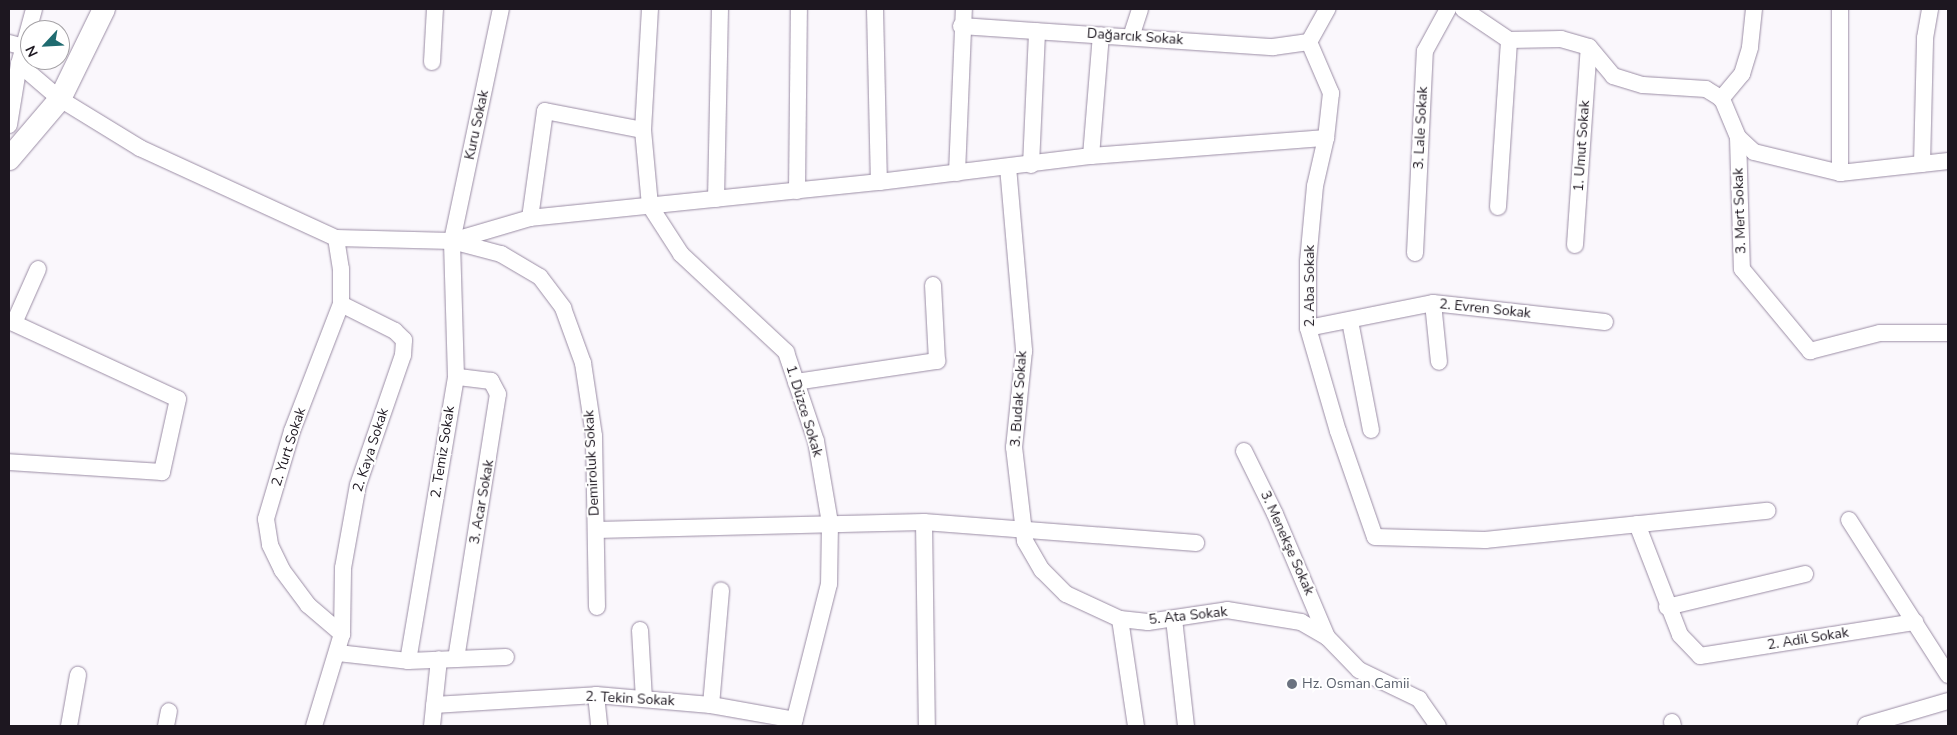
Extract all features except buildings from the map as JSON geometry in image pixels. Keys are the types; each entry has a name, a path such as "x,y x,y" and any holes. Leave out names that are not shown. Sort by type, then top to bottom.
{"street":[{"path":"9,125 19,64 16,45 34,9"},
{"path":"9,159 60,100 104,9"},
{"path":"432,62 436,9"},
{"name":"Kuru Sokak","path":"452,241 501,9"},
{"path":"650,9 643,130 650,206"},
{"path":"716,199 720,9"},
{"path":"797,191 799,9"},
{"path":"875,9 879,182"},
{"path":"958,172 961,26 964,9"},
{"path":"1131,37 1140,9"},
{"path":"1308,42 1327,9"},
{"name":"3. Lale Sokak","path":"1415,253 1426,51 1448,9"},
{"path":"1463,9 1509,40 1561,39 1589,47 1613,76 1643,85 1706,89 1721,99 1738,137 1754,152 1840,173 1948,161"},
{"path":"1721,99 1742,74 1750,47 1754,9"},
{"path":"1840,9 1840,173"},
{"path":"1922,164 1925,38 1930,9"},
{"name":"Dağarcık Sokak","path":"961,26 1273,47 1308,42"},
{"path":"1031,165 1037,31"},
{"path":"1091,156 1101,35"},
{"path":"1498,207 1509,40"},
{"name":"2. Aba Sokak","path":"1308,42 1331,93 1326,138 1315,186 1308,262 1308,328 1338,431 1375,537 1485,540 1637,524"},
{"name":"1. Umut Sokak","path":"1575,245 1589,47"},
{"path":"19,64 60,100 140,148 336,238 452,241 530,218 879,182 1031,165 1091,156 1326,138"},
{"path":"530,218 545,111 643,130"},
{"name":"3. Mert Sokak","path":"1738,137 1742,269 1810,351 1880,333 1948,332"},
{"name":"3. Budak Sokak","path":"1008,167 1024,351 1014,447 1024,535"},
{"name":"1. Düzce Sokak","path":"650,206 681,254 786,352 816,441 830,523 828,584 794,723"},
{"name":"2. Yurt Sokak","path":"336,238 341,269 341,304 292,431 266,519 270,545 282,570 308,605 342,634"},
{"name":"2. Temiz Sokak","path":"408,661 456,377 452,241"},
{"name":"Demiroluk Sokak","path":"452,241 501,254 540,277 563,308 583,364 594,436 597,608"},
{"path":"9,462 162,472 178,399 12,322 38,269"},
{"path":"796,382 937,361 933,285"},
{"path":"1433,303 1439,362"},
{"name":"2. Evren Sokak","path":"1308,328 1433,303 1605,322"},
{"name":"2. Kaya Sokak","path":"341,304 395,331 404,340 403,356 358,485 343,568 342,634"},
{"path":"1350,320 1371,430"},
{"name":"3. Acar Sokak","path":"447,659 498,410 498,394 491,381 456,377"},
{"name":"3. Menekşe Sokak","path":"1244,450 1275,514 1327,637"},
{"path":"1768,510 1637,524 1667,607 1805,574"},
{"path":"1850,520 1948,675"},
{"path":"924,522 927,726"},
{"path":"596,530 924,522 1024,535 1196,543"},
{"name":"5. Ata Sokak","path":"1024,535 1042,570 1066,594 1120,620 1148,622 1227,610 1301,622 1327,637 1359,670 1419,699 1437,724"},
{"path":"711,705 721,590"},
{"name":"2. Adil Sokak","path":"1667,607 1680,635 1700,656 1916,622"},
{"path":"1174,619 1186,726"},
{"path":"1120,620 1136,726"},
{"path":"640,630 644,699"},
{"path":"314,726 338,653 342,634"},
{"path":"338,653 408,661 506,657"},
{"path":"432,726 434,706 447,659"},
{"path":"69,726 78,675"},
{"path":"596,695 599,726"},
{"name":"2. Tekin Sokak","path":"434,706 596,695 711,705 794,723"},
{"path":"1866,725 1948,701"}],"place":[{"name":"Hz. Osman Camii","path":"1292,684"}]}
